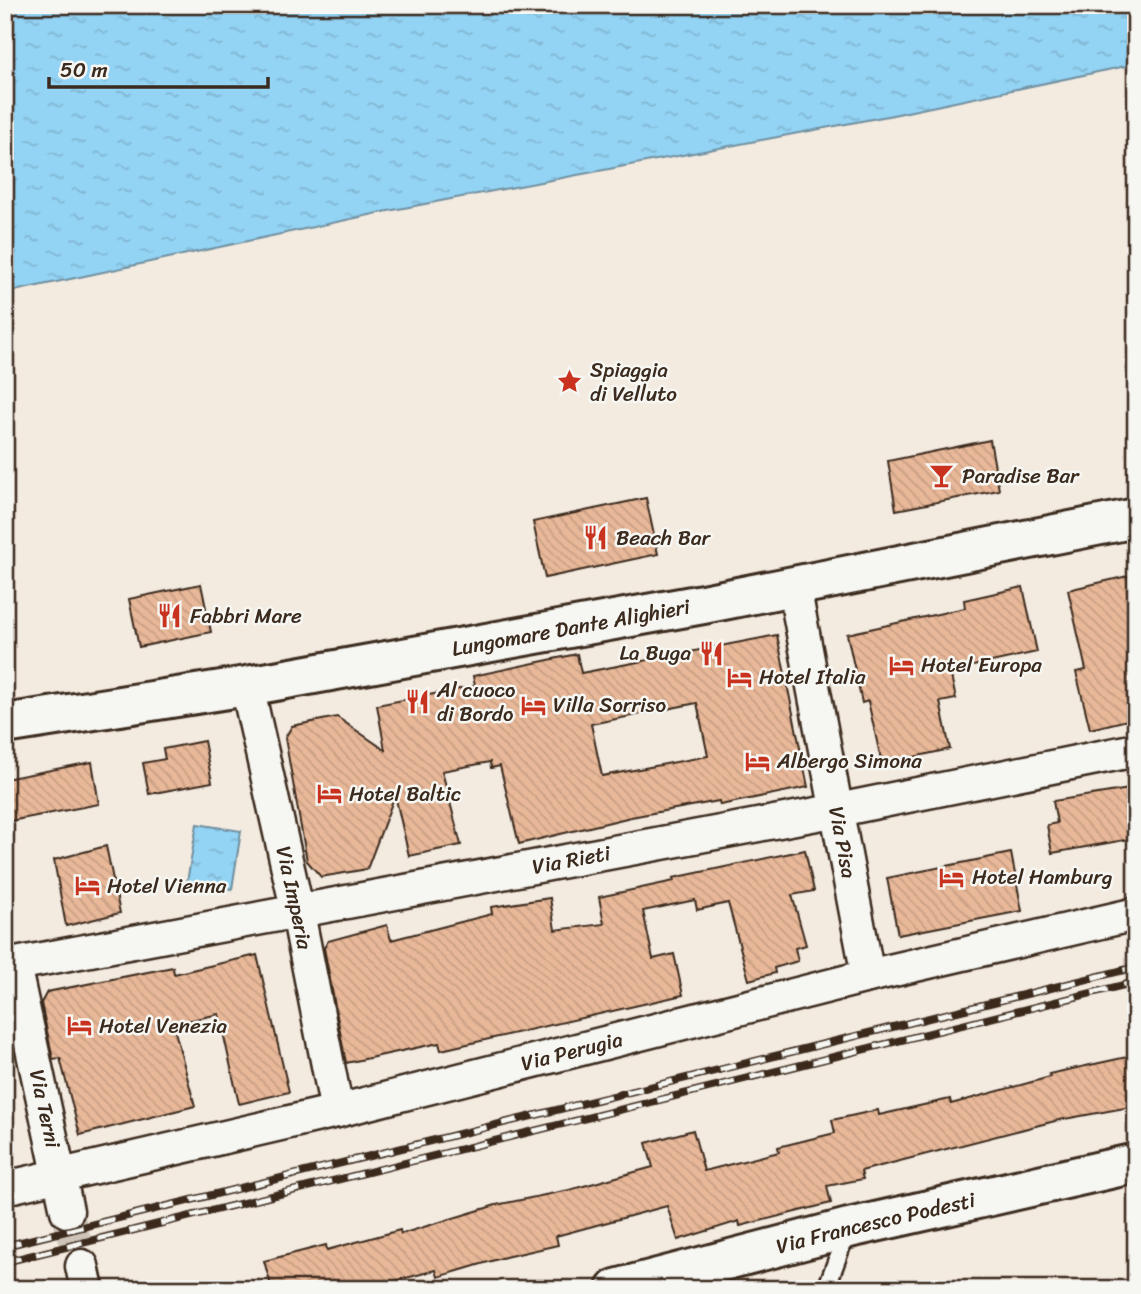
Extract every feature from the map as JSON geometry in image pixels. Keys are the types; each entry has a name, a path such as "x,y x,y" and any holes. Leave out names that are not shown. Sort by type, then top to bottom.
{"street":[{"name":"Lungomare Dante Alighieri","path":"5,724 247,686 794,586 1136,519"},
{"name":"Via Pisa","path":"794,586 868,976"},
{"name":"Via Imperia","path":"247,686 298,913 337,1111"},
{"name":"Via Rieti","path":"9,965 838,810 1136,750"},
{"name":"Via Perugia","path":"5,1188 337,1111 868,976 1136,914"},
{"name":"Via Terni","path":"9,965 67,1211"},
{"name":"Via Francesco Podesti","path":"641,1286 849,1228 1136,1163"}],"lane":[{"path":"826,1289 849,1228"}],"water":[{"path":"5,5 1136,5 1136,64 893,115 388,211 5,293"},
{"path":"197,824 241,831 232,889 187,882"}],"building":[{"path":"990,440 999,490 896,510 888,461"},
{"name":"Beach Bar","path":"646,498 658,554 545,578 533,522"},
{"path":"1136,574 1136,645 1128,646 1136,678 1136,718 1090,729 1076,672 1086,670 1068,590"},
{"name":"Fabbri Mare","path":"201,584 211,632 139,647 129,599"},
{"name":"Hotel Europa","path":"1023,587 1037,652 950,671 956,699 940,702 950,749 882,764 868,701 862,703 847,634 965,608 964,600"},
{"path":"777,635 808,787 720,805 719,801 631,817 519,844 500,766 491,768 490,762 442,771 461,845 409,856 395,795 367,869 321,877 307,861 285,738 292,726 337,717 385,750 377,705 475,686 473,676 577,654 581,673","holes":["697,703 708,756 602,776 591,724"]},
{"path":"204,741 212,782 149,794 143,763 165,759 163,749"},
{"path":"92,762 99,804 5,822 5,779"},
{"path":"1136,788 1136,838 1052,853 1047,825 1057,823 1053,801"},
{"name":"Hotel Vienna","path":"106,846 120,913 66,926 54,860"},
{"path":"805,850 814,891 792,895 806,945 795,948 798,961 774,968 775,973 749,980 728,903 697,910 695,900 643,911 653,959 674,954 683,995 441,1050 439,1043 346,1063 324,948 328,941 387,925 391,940 492,914 491,907 550,898 555,930 604,924 599,897"},
{"path":"1011,853 1022,911 898,935 887,878"},
{"path":"257,955 289,1092 239,1104 219,1014 173,1024 195,1106 80,1135 60,1058 53,1059 41,1003 47,992 173,967 174,974"},
{"path":"1136,1055 1136,1106 1059,1120 861,1171 863,1179 827,1186 831,1203 740,1226 739,1221 678,1240 667,1206 556,1236 558,1245 438,1277 436,1270 365,1289 272,1289 264,1261 326,1245 327,1250 400,1230 401,1234 496,1205 569,1190 653,1167 646,1143 693,1130 704,1171 779,1152 778,1147 835,1133 832,1120 878,1110 879,1115 950,1099 951,1104 1050,1077 1049,1074"}],"tunnel":[{"path":"67,1211 82,1266"}],"railway":[{"path":"5,1246 1136,967"},
{"path":"5,1262 1136,982"}],"place":[{"name":"Spiaggia di Velluto","path":"570,382"},
{"name":"Paradise Bar","path":"942,476"},
{"name":"Beach Bar","path":"596,538"},
{"name":"Fabbri Mare","path":"170,616"},
{"name":"La Buga","path":"711,653"},
{"name":"Hotel Europa","path":"901,665"},
{"name":"Hotel Italia","path":"739,677"},
{"name":"Al cuoco di Bordo","path":"417,702"},
{"name":"Villa Sorriso","path":"533,705"},
{"name":"Albergo Simona","path":"757,761"},
{"name":"Hotel Baltic","path":"329,794"},
{"name":"Hotel Hamburg","path":"952,877"},
{"name":"Hotel Vienna","path":"87,886"},
{"name":"Hotel Venezia","path":"79,1026"}]}
